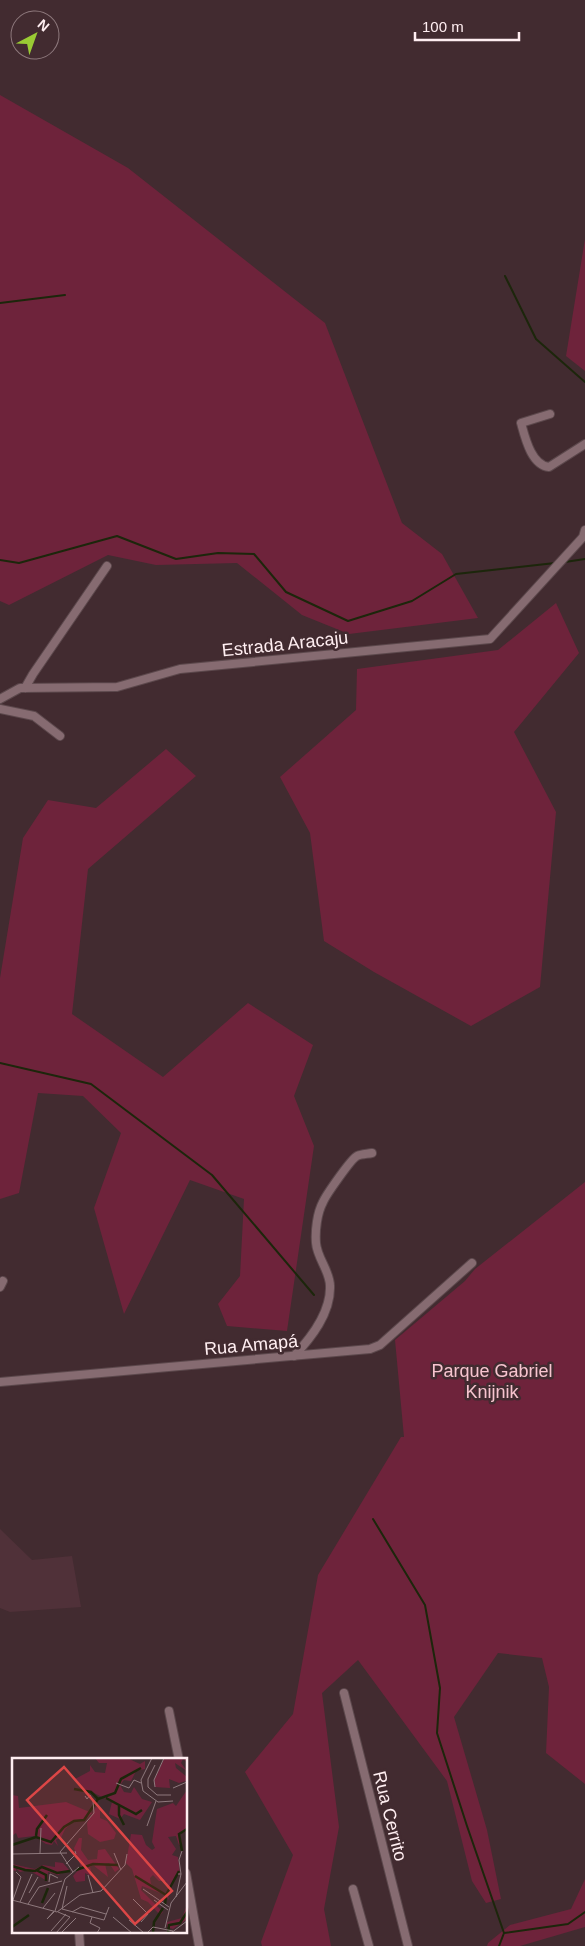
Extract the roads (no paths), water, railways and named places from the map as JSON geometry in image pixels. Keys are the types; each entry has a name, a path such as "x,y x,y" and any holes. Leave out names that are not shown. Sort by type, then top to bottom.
{"street":[{"path":"550,414 521,423 527,442 537,460 548,467 585,444"},
{"name":"Estrada Aracaju","path":"0,699 20,688 116,687 180,669 490,639 583,537 585,530"},
{"path":"25,688 107,566"},
{"path":"0,708 34,716 60,736"},
{"path":"294,1356 308,1340 320,1321 329,1299 330,1285 316,1244 317,1225 322,1202 348,1164 356,1156 372,1153"},
{"name":"Rua Amapá","path":"0,1382 370,1349 380,1346 472,1263"},
{"name":"Rua Cerrito","path":"344,1693 408,1946"},
{"path":"169,1711 179,1758"},
{"path":"188,1884 199,1946"},
{"path":"353,1889 369,1946"}],"waterway":[{"path":"505,276 536,339 585,382"},
{"path":"0,303 65,295"},
{"path":"0,560 19,563 117,536 176,559 218,553 254,554 286,592 348,621 412,601 456,574 555,563"},
{"path":"565,562 585,559"},
{"path":"0,1063 91,1084 212,1175 314,1295"},
{"path":"373,1519 425,1605 440,1688 437,1733 504,1933"},
{"path":"499,1946 504,1933 568,1924 585,1912"}],"park label":[{"name":"Parque Gabriel Knijnik","path":"492,1381"}]}
